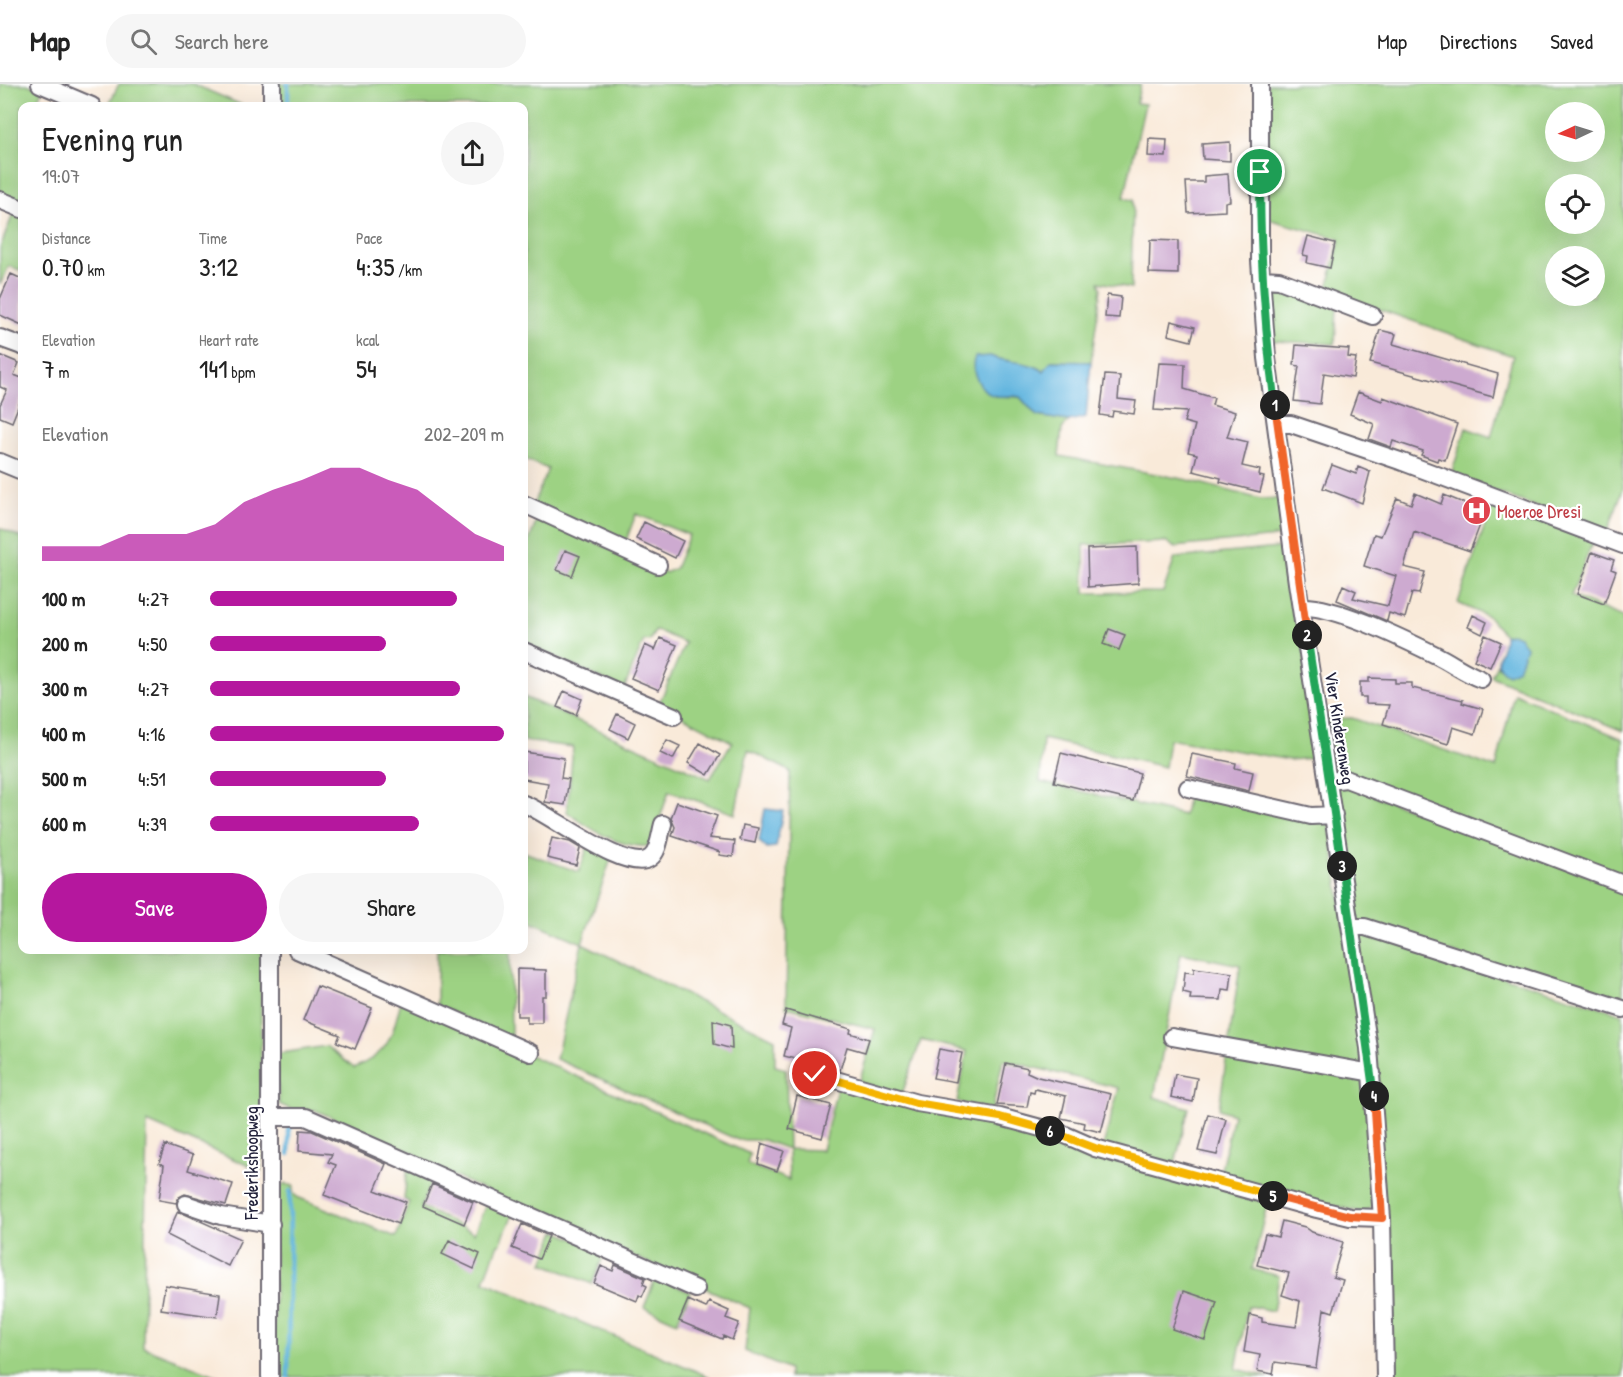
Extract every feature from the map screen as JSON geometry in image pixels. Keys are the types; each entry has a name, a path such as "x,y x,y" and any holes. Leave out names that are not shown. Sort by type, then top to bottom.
{"street":[{"path":"39,84 82,102"},
{"path":"272,84 272,102"},
{"name":"Vier Kinderenweg","path":"1260,84 1261,279 1267,358 1372,1073 1382,1218 1385,1377"},
{"path":"0,200 18,207"},
{"path":"1261,279 1279,280 1373,316"},
{"path":"0,338 18,345"},
{"path":"1277,424 1292,424 1400,461 1623,545"},
{"path":"0,462 18,469"},
{"path":"528,506 658,565"},
{"path":"1302,608 1316,606 1338,614 1437,656 1481,679"},
{"path":"528,653 674,716"},
{"path":"1329,781 1346,779 1623,884"},
{"path":"1188,788 1311,816 1334,815"},
{"path":"528,806 590,842 628,859 643,861 651,858 657,849 663,824"},
{"path":"1352,927 1365,927 1623,1009"},
{"name":"Frederikshoopweg","path":"270,954 270,1377"},
{"path":"306,954 531,1053"},
{"path":"1172,1037 1372,1073"},
{"path":"815,1074 916,1103 1000,1117 1063,1134 1095,1148 1317,1209 1350,1216 1382,1218"},
{"path":"270,1117 306,1117 696,1289"},
{"path":"186,1204 221,1216 271,1224"}],"green space":[{"path":"0,84 27,84 42,90 37,102 18,102 18,203 0,196"},
{"path":"119,84 193,84 235,102 110,102"},
{"path":"278,84 1141,84 1136,103 1145,104 1124,198 1133,200 1131,288 1099,282 1101,288 1091,362 1052,361 1044,371 1031,365 990,356 982,386 994,396 1020,397 1037,416 1069,421 1062,429 1059,456 1188,480 1260,499 1281,498 1286,536 1174,547 1167,542 1084,545 1085,593 1163,592 1175,558 1288,547 1320,757 1290,760 1169,739 1165,767 1043,739 1040,782 1184,815 1188,793 1329,821 1369,1094 1372,1207 1365,1213 1219,1179 1233,1114 1219,1109 1240,965 1181,953 1154,1097 1189,1108 1175,1163 1103,1146 1119,1088 1003,1060 992,1110 957,1102 967,1051 921,1040 902,1094 859,1083 875,1029 786,1007 790,771 748,750 735,814 669,791 652,842 647,846 625,844 604,836 567,812 573,747 528,741 528,699 710,779 732,742 659,704 685,643 656,630 649,641 644,640 624,689 528,645 528,544 538,517 665,573 675,569 689,535 636,514 624,546 533,505 548,469 528,461 528,102 278,102"},
{"path":"1268,84 1623,84 1623,489 1607,533 1451,475 1466,428 1491,437 1513,356 1327,291 1340,239 1268,219"},
{"path":"15,209 18,210 18,269 9,266 0,285 0,248"},
{"path":"1270,286 1337,307 1335,344 1273,341 1268,289"},
{"path":"1493,502 1594,539 1571,596 1623,617 1623,731 1491,676 1497,664 1499,667 1508,634 1504,635 1489,617 1458,603"},
{"path":"0,528 18,536 18,954 261,954 261,1171 147,1122 143,1347 220,1377 0,1377"},
{"path":"1514,693 1623,739 1623,880 1336,775 1327,719 1352,718 1496,768"},
{"path":"1337,782 1623,888 1623,1005 1357,924"},
{"path":"589,843 613,853 582,943 528,920 528,853 579,872"},
{"path":"1357,931 1623,1014 1623,1377 1393,1377"},
{"path":"582,943 775,1039 775,1066 786,1069 788,1149 763,1140 738,1140 556,1059"},
{"path":"437,954 510,954 511,1039 437,1005"},
{"path":"402,998 750,1154 747,1164 789,1180 788,1149 822,1150 838,1084 996,1121 1268,1200 1252,1269 1279,1276 1273,1311 1248,1306 1236,1369 1269,1377 789,1377 789,1370 745,1351 750,1308 422,1162 416,1154 315,1110 290,1109 279,1104 276,1054 326,1046 354,1068 376,1055 388,1041"},
{"path":"408,1165 433,1176 421,1207 474,1233 487,1202 513,1214 498,1244 484,1281 710,1377 274,1377 275,1188 286,1184 294,1186 293,1193 297,1197 396,1237 409,1202 404,1199"},
{"path":"556,1231 605,1252 592,1284 543,1263"},
{"path":"656,1277 690,1292 677,1322 644,1307"}],"water":[{"path":"990,356 1031,365 1044,371 1051,361 1091,362 1086,417 1069,421 1037,416 1020,397 996,396 986,391 975,375 974,362 975,357"},
{"path":"1504,635 1519,636 1526,647 1518,669 1508,674 1502,670 1498,661"},
{"path":"765,809 783,811 776,847 766,848 759,841"}],"building":[{"path":"1149,139 1167,140 1166,157 1148,156"},
{"path":"1230,142 1230,161 1203,159 1202,144"},
{"path":"1228,174 1230,201 1225,202 1225,211 1188,213 1186,182 1204,182 1204,176"},
{"path":"1308,236 1335,243 1330,268 1307,263 1308,256 1303,255"},
{"path":"1150,240 1178,241 1178,274 1149,273"},
{"path":"11,274 18,277 18,323 0,315 0,299"},
{"path":"1107,295 1121,297 1119,318 1105,317"},
{"path":"1171,321 1195,327 1191,341 1168,335"},
{"path":"1380,330 1396,334 1393,344 1498,374 1493,397 1370,363"},
{"path":"1296,345 1349,349 1348,357 1356,358 1353,378 1324,373 1320,404 1294,401 1299,366 1294,365"},
{"path":"0,355 18,363 14,375 18,376 18,407 12,422 0,417 0,405 7,390 0,387"},
{"path":"1159,363 1185,364 1184,389 1214,398 1212,405 1235,412 1227,437 1248,442 1242,466 1260,470 1259,476 1264,477 1260,492 1220,482 1221,478 1193,471 1197,454 1188,452 1195,425 1184,422 1187,412 1154,410"},
{"path":"1105,375 1120,376 1118,399 1136,401 1134,414 1113,411 1112,417 1100,415"},
{"path":"1358,392 1382,401 1383,397 1457,424 1445,460 1438,458 1437,461 1421,455 1423,451 1393,441 1391,447 1369,439 1374,424 1350,414"},
{"path":"1332,465 1356,474 1358,467 1370,472 1362,503 1323,488"},
{"path":"1415,493 1441,504 1444,495 1485,512 1470,551 1414,532 1404,567 1425,572 1419,594 1412,593 1405,618 1389,613 1387,621 1337,600 1343,585 1356,591 1353,598 1388,606 1396,576 1364,566 1374,534 1381,536 1397,498 1411,504"},
{"path":"644,522 683,541 675,558 636,539"},
{"path":"1137,547 1138,583 1088,587 1087,549"},
{"path":"565,550 580,556 572,576 557,570"},
{"path":"1592,552 1614,560 1611,569 1616,571 1604,604 1577,594"},
{"path":"1473,615 1487,622 1482,634 1468,627"},
{"path":"1109,629 1125,635 1119,650 1103,644"},
{"path":"1485,635 1501,642 1490,667 1474,660"},
{"path":"660,638 677,645 659,690 631,678 645,645 655,650"},
{"path":"1369,678 1395,679 1395,683 1412,683 1412,688 1463,700 1462,703 1483,709 1475,734 1453,727 1448,744 1383,724 1389,705 1366,704 1366,697 1360,697 1360,682 1369,682"},
{"path":"564,691 582,699 576,715 557,707"},
{"path":"617,714 635,723 628,738 610,729"},
{"path":"667,740 680,746 673,759 660,753"},
{"path":"700,743 720,755 708,775 688,763"},
{"path":"528,753 564,758 561,778 569,779 565,805 545,802 548,783 528,780"},
{"path":"1061,753 1140,773 1133,801 1054,782"},
{"path":"1192,754 1236,763 1235,768 1253,772 1249,791 1187,776"},
{"path":"677,802 717,816 709,838 735,841 733,857 719,855 720,852 672,836 675,827 671,818"},
{"path":"743,825 758,828 755,843 740,840"},
{"path":"552,838 570,842 580,848 576,865 547,858"},
{"path":"1194,968 1232,973 1230,990 1222,989 1221,1000 1190,999 1191,994 1183,992 1185,972 1194,973"},
{"path":"517,969 546,970 546,996 542,996 542,1023 527,1023 527,1016 517,1016"},
{"path":"317,986 372,1008 355,1049 337,1042 340,1035 303,1020"},
{"path":"786,1010 851,1029 850,1033 869,1039 865,1052 847,1047 840,1070 784,1056 791,1028 782,1025"},
{"path":"713,1020 731,1025 732,1049 714,1044"},
{"path":"939,1049 962,1053 956,1082 933,1078"},
{"path":"1006,1063 1028,1068 1027,1072 1038,1077 1111,1094 1101,1132 1084,1128 1085,1123 1061,1118 1066,1096 1035,1089 1034,1093 1030,1092 1027,1107 997,1105"},
{"path":"1175,1074 1197,1078 1193,1102 1171,1097"},
{"path":"797,1096 831,1105 822,1138 789,1129"},
{"path":"1208,1114 1226,1119 1217,1155 1198,1151"},
{"path":"300,1130 312,1131 386,1164 375,1190 406,1202 398,1224 324,1195 336,1165 328,1162 332,1154 299,1151"},
{"path":"762,1143 784,1151 777,1171 758,1164"},
{"path":"165,1145 193,1155 188,1170 233,1184 226,1205 185,1194 179,1197 176,1203 159,1200 164,1165 159,1163"},
{"path":"432,1184 473,1202 464,1224 423,1206"},
{"path":"178,1211 241,1239 228,1266 167,1235"},
{"path":"1282,1221 1305,1227 1312,1232 1343,1242 1333,1277 1343,1280 1333,1312 1324,1309 1316,1368 1275,1362 1273,1374 1257,1371 1260,1355 1244,1352 1250,1315 1262,1318 1262,1322 1296,1327 1300,1301 1282,1295 1289,1273 1257,1265 1265,1234 1278,1237"},
{"path":"522,1224 549,1236 539,1259 512,1248"},
{"path":"449,1240 480,1254 474,1269 442,1254"},
{"path":"615,1265 645,1278 643,1284 647,1286 642,1297 639,1295 637,1301 594,1283 601,1266 613,1271"},
{"path":"165,1285 220,1294 217,1317 161,1309"},
{"path":"1184,1291 1217,1302 1205,1340 1172,1329"},
{"path":"688,1300 706,1308 709,1302 729,1311 726,1318 739,1323 732,1340 723,1336 722,1339 679,1321"}],"waterway":[{"path":"288,84 288,102"},
{"path":"289,1123 289,1154"},
{"path":"288,1377 290,1191"}],"place":[{"name":"Moeroe Dresi","path":"1476,511"}],"route":[{"path":"815,1074 916,1103 1000,1117 1063,1134 1095,1148 1317,1209 1350,1216 1382,1218 1370,1048 1297,583 1267,358 1260,261 1260,172"}]}
